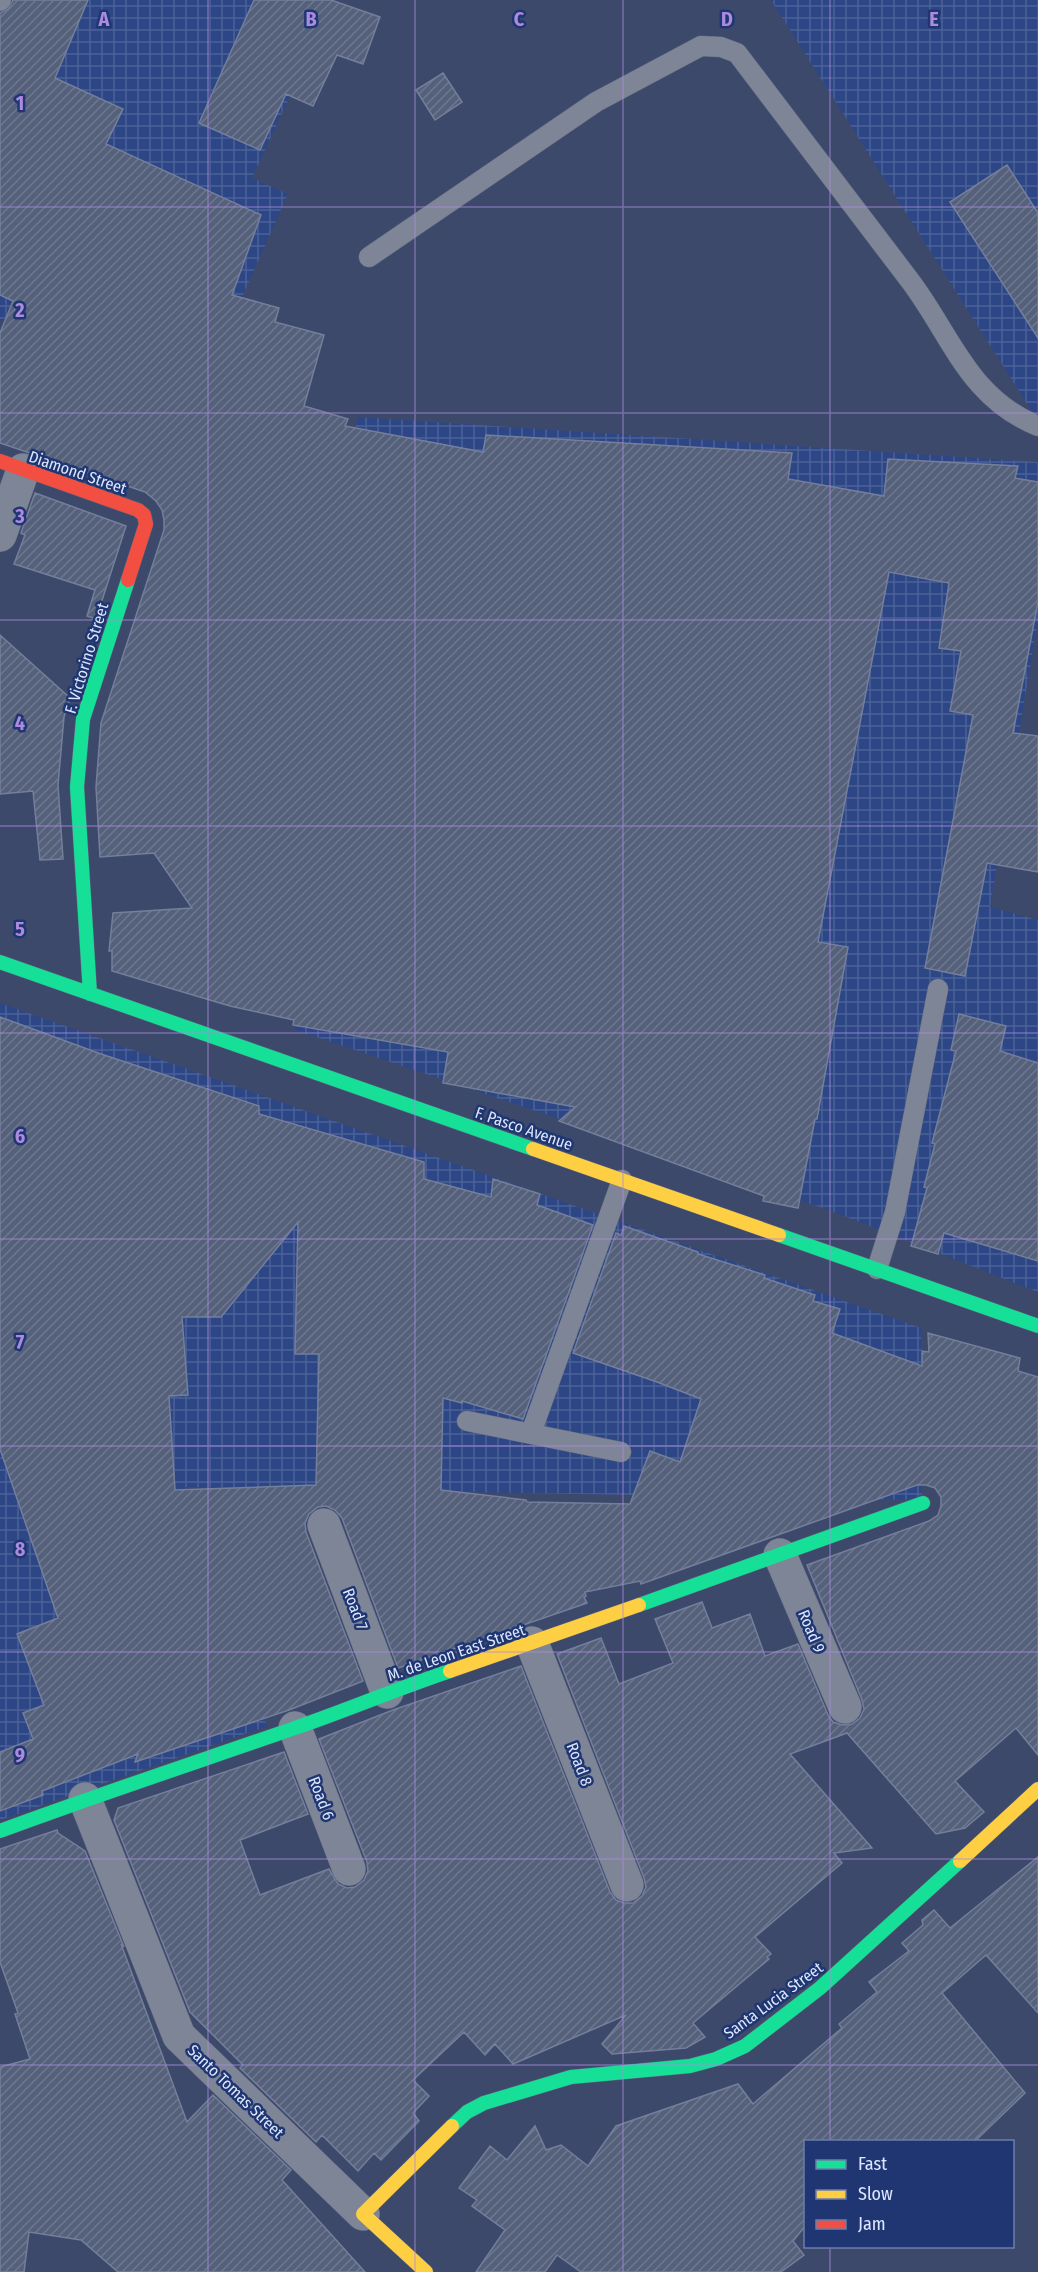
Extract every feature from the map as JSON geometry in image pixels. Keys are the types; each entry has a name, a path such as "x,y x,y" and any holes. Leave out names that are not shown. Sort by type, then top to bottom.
{"street":[{"name":"Diamond Street","path":"11,465 138,510 144,515"},
{"path":"0,535 11,465"},
{"name":"F. Victorino Street","path":"90,994 77,787 83,719 146,524 144,515"},
{"name":"F. Pasco Avenue","path":"0,962 1038,1326"},
{"name":"M. de Leon East Street","path":"0,1831 923,1503"},
{"name":"Road 7","path":"324,1525 387,1692"},
{"name":"Road 9","path":"780,1555 844,1707"},
{"name":"Road 8","path":"532,1643 627,1885"},
{"name":"Road 6","path":"295,1728 350,1869"},
{"name":"Santa Lucia Street","path":"363,2214 467,2112 484,2103 571,2077 669,2069 704,2063 745,2046 820,1988 1038,1789"},
{"name":"Santo Tomas Street","path":"85,1799 179,2036 425,2272"}],"lane":[{"path":"369,257 596,102 701,46 721,47 737,53 914,287 965,369 1004,409 1038,426"},
{"path":"877,1269 895,1212 938,989"},
{"path":"531,1433 622,1180"},
{"path":"467,1420 621,1452"}],"shaded area":[{"path":"0,0 334,0 252,178 288,194 197,398 0,320"},
{"path":"771,0 1038,0 1038,421"},
{"path":"358,417 1038,462 1038,618 990,907 1038,920 1038,1292 826,1209 296,1030 247,825"},
{"path":"0,1003 921,1328 922,1500 184,1487 267,1726 0,1820"}],"building":[{"path":"13,0 88,0 55,78 123,109 106,144 261,215 232,295 279,308 275,322 324,335 304,406 348,419 345,426 483,452 486,435 792,453 788,479 884,496 888,459 1018,466 1015,478 1038,482 1038,602 1013,733 1038,736 1038,872 987,863 965,976 925,968 973,715 950,711 961,651 939,648 949,583 889,572 818,942 848,947 817,1119 815,1119 798,1208 763,1201 764,1196 559,1121 575,1107 443,1083 448,1052 293,1025 294,1020 230,1006 112,971 112,951 109,951 113,913 192,908 154,853 100,857 96,787 101,723 164,530 164,520 162,510 156,501 145,492 0,443 0,333 13,301 0,295 0,13 8,9"},
{"path":"254,0 331,0 380,17 363,64 337,55 313,106 286,94 260,150 199,123"},
{"path":"443,73 462,102 435,120 416,90"},
{"path":"1007,165 1038,213 1038,338 950,202"},
{"path":"35,493 126,526 96,619 87,616 95,590 14,564 25,535 21,533"},
{"path":"0,635 70,698 64,717 58,785 63,859 40,860 33,791 0,794"},
{"path":"959,1014 1006,1026 1000,1051 1038,1063 1038,1261 944,1233 938,1254 911,1246 927,1188 924,1187 935,1144 932,1143 956,1051 951,1050"},
{"path":"0,1017 101,1054 259,1106 259,1114 424,1162 424,1179 491,1197 493,1179 540,1194 537,1205 593,1225 523,1419 462,1401 462,1403 443,1398 441,1490 526,1500 527,1502 630,1504 650,1451 680,1462 701,1399 573,1353 616,1233 621,1235 624,1226 698,1252 698,1254 765,1275 764,1278 815,1295 813,1301 840,1309 832,1333 922,1366 922,1351 929,1352 928,1333 1020,1358 1018,1371 1038,1377 1038,1755 1016,1728 955,1781 984,1812 965,1828 936,1834 847,1733 790,1754 872,1848 834,1853 842,1863 755,1937 771,1954 767,1957 769,1959 693,2023 705,2037 686,2048 612,2054 602,2044 626,2015 513,2064 495,2044 485,2055 464,2032 413,2080 429,2096 413,2113 419,2121 381,2160 374,2153 358,2171 322,2135 316,2142 240,2068 243,2065 190,2012 114,1820 118,1808 284,1752 308,1814 240,1840 260,1895 329,1869 338,1884 347,1888 355,1887 364,1880 368,1871 367,1862 319,1739 393,1710 521,1666 610,1892 616,1900 633,1903 642,1896 646,1887 644,1878 557,1654 601,1638 619,1684 673,1663 655,1619 702,1602 712,1628 750,1614 765,1656 798,1644 828,1715 833,1722 842,1725 852,1724 860,1718 864,1709 862,1700 807,1565 929,1521 938,1515 941,1497 935,1488 917,1485 641,1584 640,1581 585,1592 584,1597 587,1603 398,1668 342,1518 335,1510 326,1506 318,1507 309,1514 305,1523 306,1532 363,1681 289,1710 135,1762 138,1754 42,1791 43,1795 0,1811 0,1752 33,1739 23,1713 44,1705 17,1634 58,1618 0,1449","holes":["298,1222 295,1354 319,1354 316,1485 175,1490 169,1396 188,1395 182,1317 221,1317"]},
{"path":"57,1830 58,1833 85,1851 124,1947 121,1944 187,2122 213,2095 291,2170 282,2180 365,2272 118,2272 81,2240 29,2232 24,2272 0,2272 0,2067 30,2059 15,2014 18,2013 0,1962 0,1849"},
{"path":"1038,1857 1038,2013 986,1955 942,1993 1025,2093 976,2140 804,2140 804,2227 793,2241 804,2255 781,2272 581,2272 557,2255 545,2272 476,2272 505,2230 472,2206 477,2200 459,2188 490,2146 507,2160 535,2126 546,2150 561,2145 588,2166 616,2126 738,2084 753,2104 842,2028 839,2024 877,1992 869,1982 909,1951 902,1943 923,1925 922,1920 934,1910 950,1928"}],"traffic: fast":[{"path":"90,994 77,787 83,719 128,580"},
{"path":"0,962 533,1149"},
{"path":"779,1235 1038,1326"},
{"path":"639,1605 923,1503"},
{"path":"0,1831 312,1722 450,1671"},
{"path":"452,2126 467,2112 484,2103 571,2077 690,2066 716,2059 745,2046 820,1988 960,1861"}],"traffic: slow":[{"path":"533,1149 779,1235"},
{"path":"450,1671 639,1605"},
{"path":"960,1861 1038,1789"},
{"path":"426,2272 363,2214 452,2126"}],"traffic: jam":[{"path":"0,461 138,510 144,515 146,524 128,580"}]}
